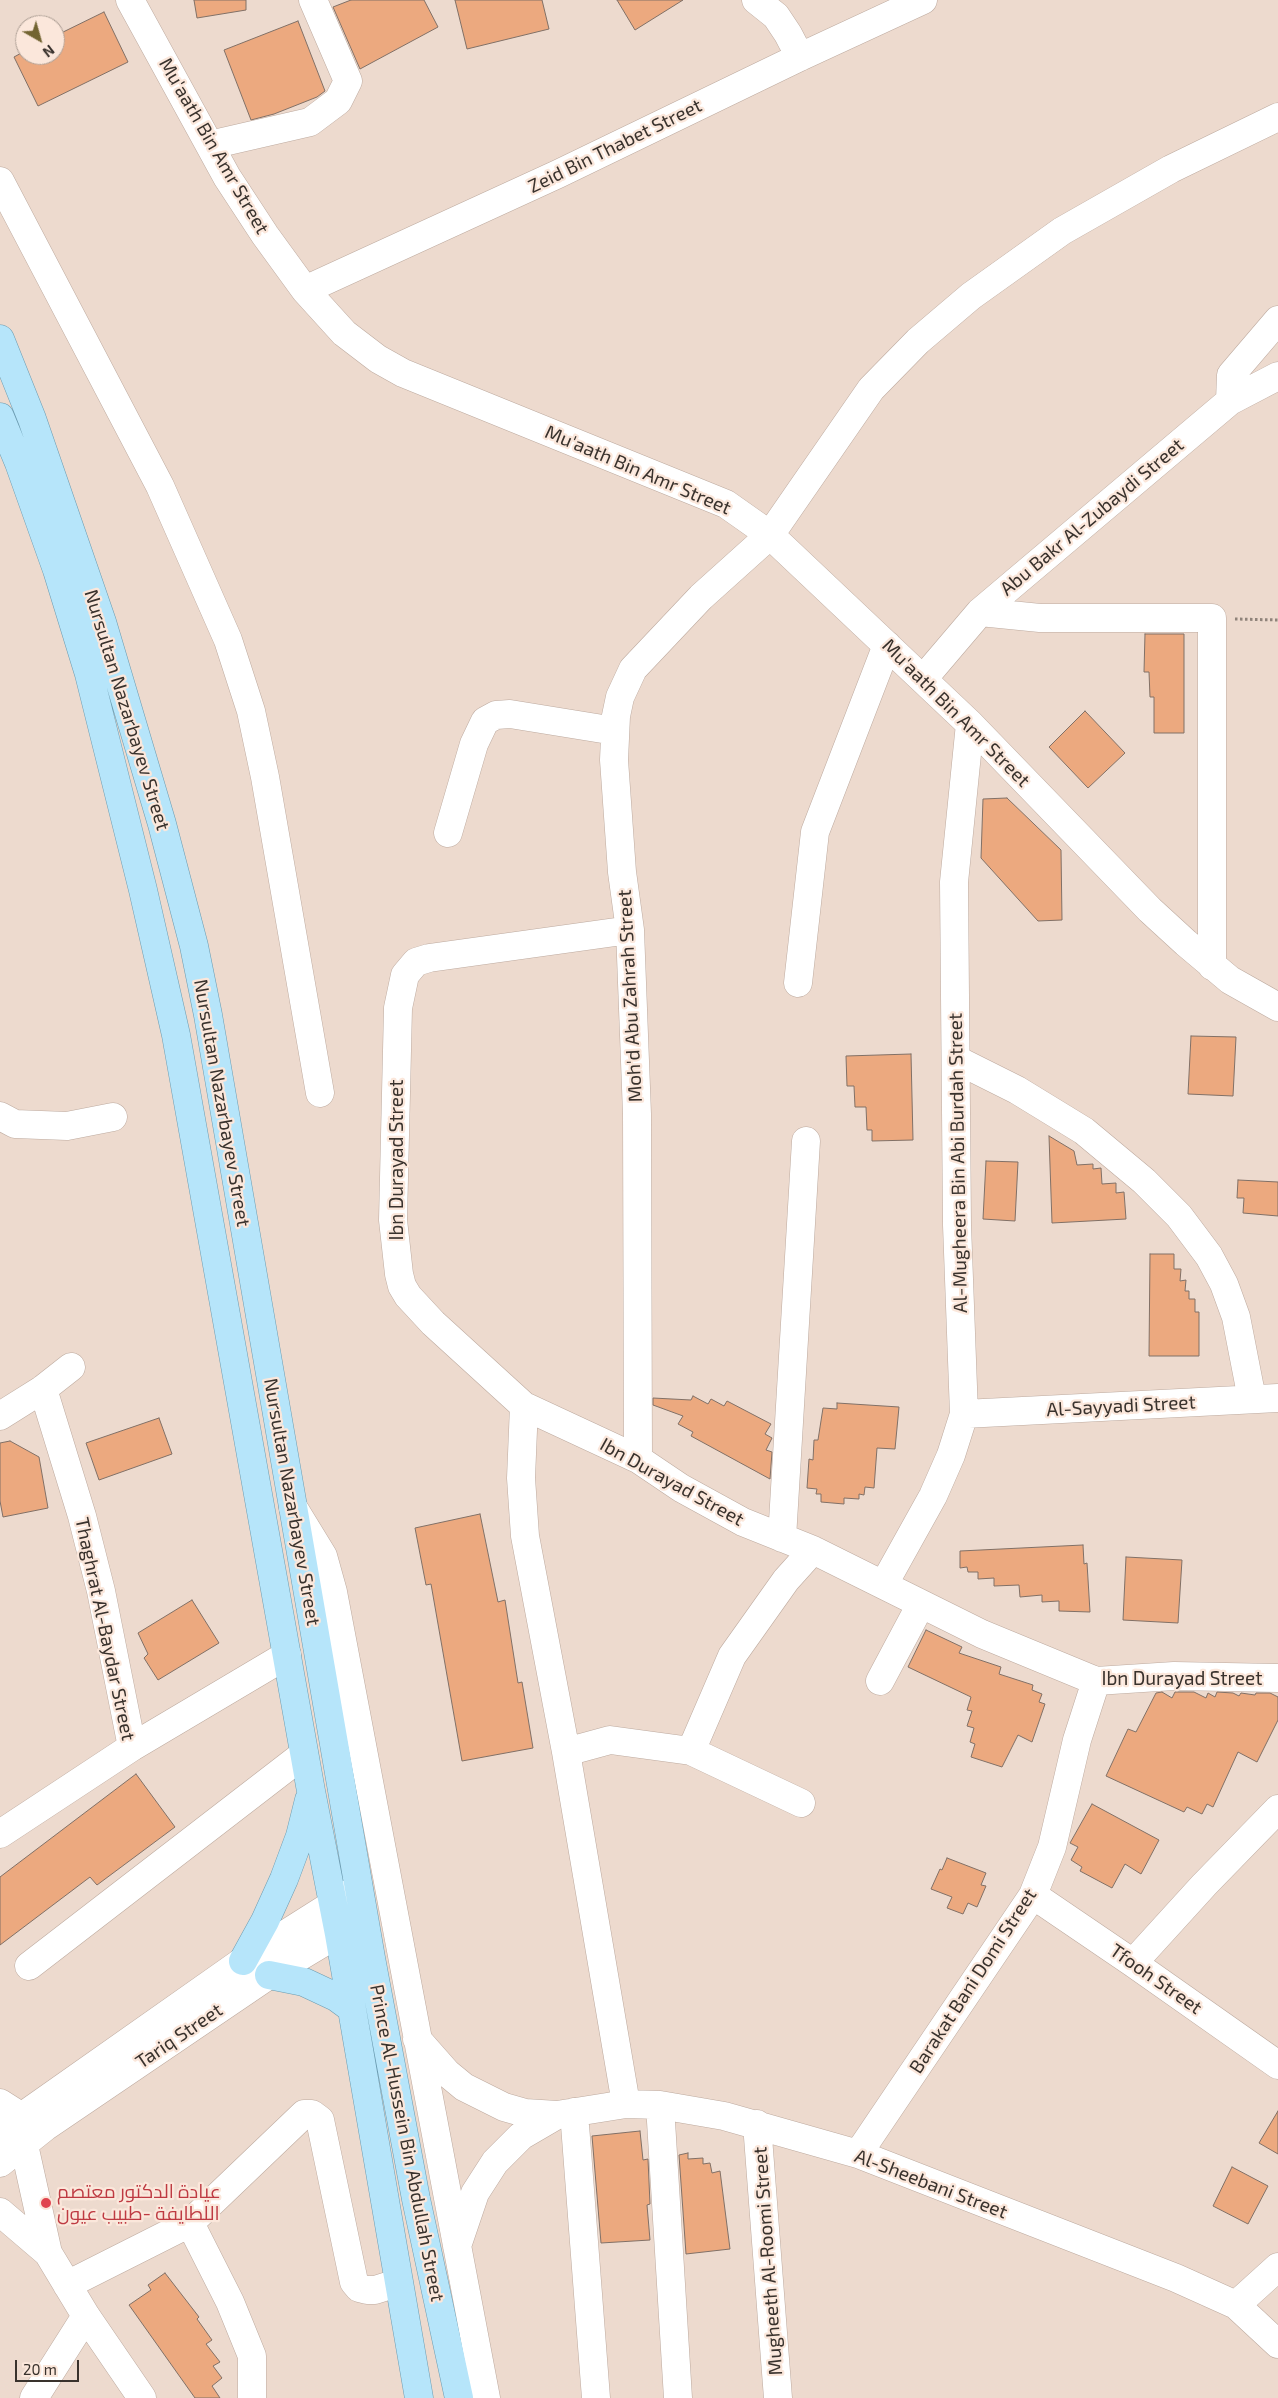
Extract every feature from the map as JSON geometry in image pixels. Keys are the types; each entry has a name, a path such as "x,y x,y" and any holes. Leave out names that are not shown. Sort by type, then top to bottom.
{"main road":[{"name":"Nursultan Nazarbayev Street","path":"0,339 43,447 99,613 146,771 194,946 208,1016 360,1888"},
{"name":"Nursultan Nazarbayev Street","path":"0,417 19,463 57,570 89,674 146,899 192,1117 332,1904"},
{"path":"243,1961 265,1921 284,1879 300,1836 311,1791"},
{"name":"Prince Al-Hussein Bin Abdullah Street","path":"360,1888 416,2199 458,2398"},
{"name":"Prince Al-Hussein Bin Abdullah Street","path":"332,1904 397,2283 419,2398"},
{"path":"269,1975 304,1982 336,1997 351,2008"}],"street":[{"name":"Mu'aath Bin Amr Street","path":"130,0 227,177 265,235 305,290 344,333 378,360 403,374 726,504 770,535 970,724 1150,910 1212,966 1241,987 1278,1007"},
{"path":"210,145 310,122 338,101 348,81 313,0"},
{"path":"756,0 776,16 800,57"},
{"name":"Zeid Bin Thabet Street","path":"305,290 558,174 923,0"},
{"name":"Moh'd Abu Zahrah Street","path":"638,1459 637,1114 630,930 619,835 614,760 615,731 620,697 633,669 701,596 770,535 872,388 918,341 971,296 1062,231 1171,169 1278,117"},
{"path":"0,181 160,486 228,640 251,711 266,778 320,1093"},
{"path":"1230,401 1231,374 1278,320"},
{"name":"Abu Bakr Al-Zubaydi Street","path":"923,679 980,612 1230,401 1278,376"},
{"path":"980,612 1040,618 1212,618 1212,966"},
{"path":"798,983 815,832 887,645"},
{"path":"448,833 474,744 485,721 496,715 510,714 615,731"},
{"name":"Al-Mugheera Bin Abi Burdah Street","path":"884,1584 933,1496 951,1455 964,1414 956,1225 957,1060 954,882 970,724"},
{"name":"Ibn Durayad Street","path":"630,930 429,958 416,962 405,974 398,1008 393,1220 402,1286 408,1296 433,1323 524,1406 638,1459 711,1506 813,1550 982,1634 1096,1681 1174,1676 1278,1678"},
{"path":"957,1060 1017,1090 1084,1131 1144,1181 1179,1216 1209,1256 1224,1284 1265,1399"},
{"path":"0,1116 15,1124 67,1126 113,1117"},
{"path":"782,1538 806,1141"},
{"path":"0,1416 43,1389 71,1367"},
{"name":"Thaghrat Al-Baydar Street","path":"0,1834 132,1747 98,1582 82,1516 43,1389"},
{"name":"Al-Sayyadi Street","path":"964,1414 1265,1399"},
{"path":"524,1406 521,1478 525,1536 566,1752 626,2104"},
{"path":"293,1507 310,1532 329,1574 486,2398"},
{"path":"691,1752 732,1656 786,1580 813,1550"},
{"path":"880,1681 920,1604"},
{"path":"132,1747 287,1655"},
{"name":"Barakat Bani Domi Street","path":"858,2154 1033,1895 1052,1848 1077,1740 1096,1681"},
{"path":"566,1752 610,1740 691,1752 801,1802"},
{"path":"29,1966 304,1754"},
{"path":"1133,1963 1204,1885 1278,1809"},
{"name":"Tariq Street","path":"0,2132 11,2110 332,1904 360,1888"},
{"name":"Tfooh Street","path":"1033,1895 1278,2065"},
{"name":"Tariq Street","path":"0,2163 45,2127 269,1975 365,1917"},
{"name":"Al-Sheebani Street","path":"417,2039 447,2073 484,2098 525,2113 565,2113 626,2104 660,2105 724,2116 757,2124 858,2154 1176,2278 1236,2304 1278,2344"},
{"path":"660,2105 678,2398"},
{"path":"565,2113 596,2398"},
{"name":"Al-Sheebani Street","path":"456,2248 476,2193 495,2162 521,2136 565,2113"},
{"path":"67,2285 190,2224 304,2114 312,2114 320,2120 354,2282 359,2288 367,2290 375,2290 397,2283"},
{"name":"Mugheeth Al-Roomi Street","path":"757,2124 778,2398"},
{"path":"24,2145 48,2253 86,2316 142,2398"},
{"path":"0,2212 48,2253"},
{"path":"190,2224 230,2302 252,2356 252,2398"},
{"path":"1236,2304 1278,2267"},
{"path":"34,2398 86,2316"}],"path":[{"path":"1212,618 1278,620"}],"building":[{"path":"194,0 246,0 246,10 197,18"},
{"path":"351,0 424,0 438,27 360,69 333,7"},
{"path":"455,0 542,0 549,29 467,49"},
{"path":"617,0 683,0 635,30"},
{"path":"104,12 128,62 38,106 18,65 65,65 65,31"},
{"path":"298,21 325,91 317,97 274,114 251,120 224,50"},
{"path":"1145,634 1184,634 1184,733 1154,733 1154,697 1150,697 1149,672 1144,672"},
{"path":"1085,711 1125,753 1088,788 1049,747"},
{"path":"1007,798 1061,850 1062,920 1038,921 981,858 983,799"},
{"path":"1191,1036 1236,1037 1233,1096 1188,1094"},
{"path":"911,1054 913,1140 872,1141 872,1130 867,1130 866,1107 855,1107 854,1086 847,1086 846,1056"},
{"path":"1049,1136 1074,1151 1077,1165 1093,1164 1093,1169 1101,1168 1102,1184 1116,1183 1116,1193 1124,1192 1126,1219 1052,1223"},
{"path":"986,1161 1018,1162 1015,1221 983,1219"},
{"path":"1238,1180 1278,1182 1278,1216 1243,1213 1244,1198 1237,1198"},
{"path":"1150,1254 1174,1254 1174,1269 1181,1269 1180,1281 1186,1280 1185,1291 1189,1291 1189,1299 1195,1299 1195,1312 1199,1312 1199,1356 1149,1356"},
{"path":"693,1396 708,1404 711,1399 724,1406 727,1401 771,1424 765,1434 772,1438 766,1450 772,1452 770,1479 691,1436 693,1432 678,1424 683,1416 653,1405 653,1398 691,1400"},
{"path":"837,1403 899,1407 895,1449 877,1448 874,1488 865,1487 864,1495 859,1494 859,1499 844,1498 844,1504 821,1502 821,1494 816,1494 817,1489 807,1488 809,1459 813,1460 814,1440 818,1440 823,1408 837,1409"},
{"path":"159,1418 172,1454 99,1480 86,1443"},
{"path":"10,1441 39,1457 48,1508 3,1517 0,1501 0,1443"},
{"path":"480,1514 498,1602 505,1600 518,1683 522,1682 533,1748 462,1761 431,1584 426,1585 415,1528"},
{"path":"1083,1545 1084,1564 1087,1563 1090,1612 1059,1611 1059,1601 1042,1602 1042,1595 1020,1597 1019,1585 994,1586 994,1578 978,1579 978,1572 968,1572 967,1567 960,1568 960,1551"},
{"path":"1126,1557 1182,1560 1178,1623 1123,1620"},
{"path":"192,1600 219,1643 158,1680 144,1658 148,1654 138,1633"},
{"path":"926,1630 962,1647 959,1653 1001,1667 999,1674 1033,1685 1032,1690 1042,1694 1039,1702 1045,1704 1032,1742 1018,1735 1002,1767 971,1757 975,1744 970,1742 974,1728 967,1726 972,1711 967,1710 971,1697 908,1667"},
{"path":"1162,1692 1172,1698 1175,1692 1194,1692 1206,1698 1208,1693 1215,1697 1217,1692 1233,1693 1239,1696 1241,1693 1255,1695 1256,1693 1270,1693 1278,1697 1278,1720 1257,1762 1238,1752 1213,1807 1207,1804 1202,1814 1187,1807 1184,1812 1106,1776 1128,1729 1136,1732 1156,1693"},
{"path":"136,1774 175,1827 97,1885 90,1877 0,1945 0,1877"},
{"path":"1092,1804 1159,1840 1141,1874 1125,1864 1112,1888 1080,1871 1082,1867 1071,1860 1078,1847 1070,1843"},
{"path":"947,1858 986,1873 981,1885 986,1886 977,1907 968,1903 963,1914 947,1908 952,1897 931,1889"},
{"path":"1278,2111 1278,2154 1259,2143"},
{"path":"640,2131 643,2160 648,2159 650,2204 647,2205 650,2240 601,2243 592,2136"},
{"path":"688,2153 688,2159 703,2158 703,2164 710,2163 712,2173 720,2171 730,2249 686,2254 679,2155"},
{"path":"1232,2167 1268,2186 1248,2224 1213,2206"},
{"path":"165,2273 199,2317 197,2319 212,2340 206,2344 220,2362 213,2366 222,2378 212,2386 220,2398 195,2398 129,2305 151,2290 148,2285"}],"place":[{"name":"عيادة الدكتور معتصم اللطايفة -طبيب عيون","path":"46,2203"}]}
